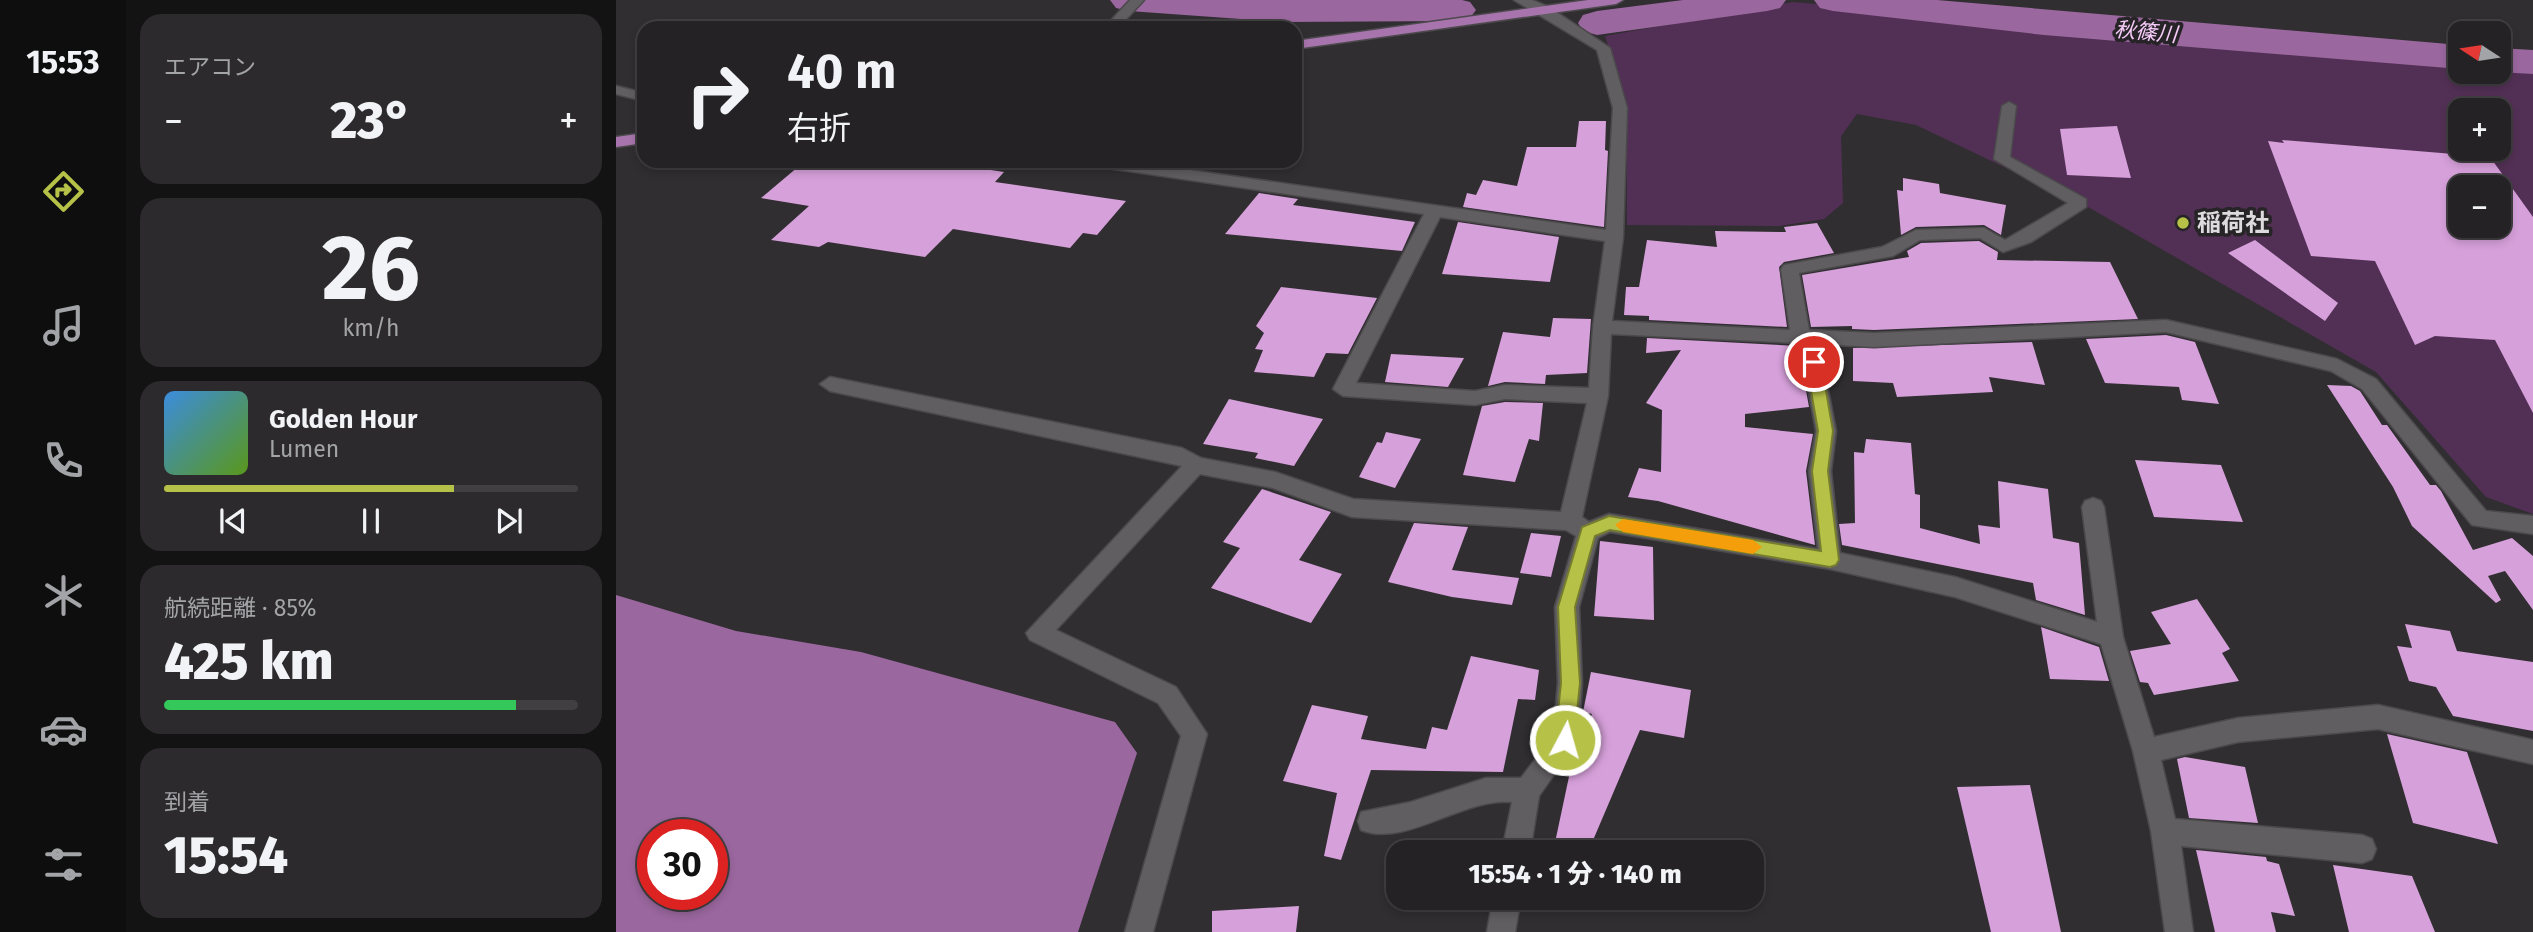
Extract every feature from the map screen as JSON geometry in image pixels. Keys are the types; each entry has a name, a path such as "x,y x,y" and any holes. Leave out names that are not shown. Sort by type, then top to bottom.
{"main road":[{"path":"1302,44 1616,0"},
{"path":"616,142 637,139"}],"street":[{"path":"1118,21 1137,0"},
{"path":"1518,840 1527,791 1565,740 1570,683 1567,607 1598,396 1602,327 1614,237 1620,108 1603,48 1544,10 1521,0"},
{"path":"616,90 637,95"},
{"path":"1830,560 1820,471 1826,431 1790,269 1887,252 1916,235 1984,233 2003,247 2025,238 2080,202 2002,159 2009,106"},
{"path":"1142,168 1614,237"},
{"path":"1434,211 1343,389 1475,398 1505,392 1598,396"},
{"path":"1602,327 1874,340 2166,326 2337,366 2369,384 2480,519 2533,525"},
{"path":"830,384 1182,456 1196,465 1275,480 1352,508 1579,526 1609,523 1830,560 1955,587 2111,637"},
{"path":"1139,932 1194,734 1167,695 1038,633 1196,465"},
{"path":"2093,507 2111,637 2146,751 2165,831 2179,932"},
{"path":"2146,751 2238,730 2378,718 2533,752"},
{"path":"1371,821 1395,822 1475,791 1506,786 1527,791"},
{"path":"2165,831 2362,849"},
{"path":"1501,932 1505,910"}],"shaded area":[{"path":"1793,2 2448,60 2448,84 2511,84 2511,65 2533,67 2533,514 2486,497 2376,372 2088,207 1916,125 1857,114 1841,136 1843,203 1824,219 1779,226 1627,225 1627,104 1605,36"},
{"path":"616,595 736,631 861,652 1115,722 1137,753 1078,932 616,932"}],"building":[{"path":"1579,121 1606,121 1605,150 1608,151 1604,227 1463,207 1467,193 1476,195 1483,180 1517,186 1527,147 1576,147"},
{"path":"2117,126 2131,178 2067,175 2060,129"},
{"path":"2268,141 2448,154 2448,161 2493,161 2503,175 2448,175 2448,238 2511,238 2511,186 2533,217 2533,413 2495,340 2435,336 2415,345 2375,261 2311,256"},
{"path":"797,168 978,168 1004,172 995,182 1126,201 1097,235 1083,233 1070,248 953,229 925,257 828,242 819,247 771,240 809,206 761,198"},
{"path":"1903,178 1939,184 1940,193 2006,205 2001,235 1984,225 1916,227 1901,235 1897,190 1903,191"},
{"path":"1259,193 1298,199 1293,205 1415,222 1402,251 1225,234"},
{"path":"1458,222 1559,237 1550,282 1442,274"},
{"path":"1817,223 1834,253 1784,262 1779,267 1787,327 1649,320 1649,316 1624,315 1626,287 1639,287 1647,240 1717,247 1715,231 1786,232 1784,227"},
{"path":"2255,240 2338,303 2325,321 2228,253"},
{"path":"1979,241 1998,252 1997,260 2110,262 2138,319 1874,330 1852,329 1852,326 1811,327 1802,275 1909,257 1907,251 1921,243"},
{"path":"1281,287 1377,298 1348,354 1326,353 1314,377 1254,372 1263,350 1255,349 1264,333 1256,326"},
{"path":"1553,318 1591,319 1587,373 1546,375 1545,384 1505,382 1488,386 1503,332 1550,337"},
{"path":"2166,335 2195,342 2219,404 2182,400 2179,387 2105,383 2086,339"},
{"path":"1647,338 1798,346 1809,407 1745,414 1745,427 1813,434 1806,471 1815,545 1658,501 1628,497 1639,468 1661,472 1662,410 1646,403 1681,350 1646,353"},
{"path":"2032,342 2045,385 1989,377 1993,392 1897,397 1893,383 1853,381 1853,348"},
{"path":"1391,354 1464,358 1448,387 1385,382"},
{"path":"2327,385 2351,386 2360,391 2382,425 2387,425 2430,485 2436,485 2441,491 2473,550 2512,538 2533,556 2533,610 2505,571 2488,576 2501,600 2496,603 2412,526 2393,487"},
{"path":"1229,399 1323,419 1294,466 1255,458 1258,453 1203,444"},
{"path":"1505,402 1543,403 1539,441 1529,439 1515,482 1463,475 1482,406"},
{"path":"1386,432 1421,439 1395,488 1359,477 1377,442 1382,443"},
{"path":"1866,439 1911,443 1915,494 1920,495 1920,528 1980,544 1978,525 2000,528 1998,481 2048,489 2053,538 2079,543 2085,615 2036,600 2033,583 1842,545 1839,524 1855,523 1854,452 1864,453"},
{"path":"2135,460 2221,465 2243,522 2154,517"},
{"path":"1262,489 1331,512 1299,560 1342,574 1311,623 1211,588 1240,548 1223,542"},
{"path":"1414,523 1468,527 1452,570 1519,578 1512,605 1452,597 1388,582"},
{"path":"1531,533 1561,536 1551,577 1520,573"},
{"path":"1600,541 1653,547 1654,620 1594,616"},
{"path":"2197,599 2230,649 2222,653 2239,681 2154,695 2148,683 2140,682 2130,651 2171,644 2151,612"},
{"path":"2405,624 2450,631 2457,651 2533,662 2533,731 2453,716 2436,687 2409,681 2397,646 2412,648"},
{"path":"2041,627 2099,647 2109,681 2050,679"},
{"path":"1471,656 1539,670 1535,700 1518,699 1503,772 1371,770 1341,860 1324,856 1337,793 1283,781 1312,705 1368,716 1361,739 1426,749 1432,727 1447,730"},
{"path":"1591,672 1691,690 1684,738 1640,730 1593,840 1556,840 1574,753 1592,714 1583,712"},
{"path":"2387,734 2467,752 2498,844 2413,823"},
{"path":"2185,757 2245,767 2258,823 2189,818 2177,759"},
{"path":"2030,785 2061,932 1991,932 1957,787"},
{"path":"2196,850 2266,857 2267,861 2279,864 2295,916 2271,912 2276,932 2215,932"},
{"path":"2333,865 2412,876 2435,932 2349,932"},
{"path":"1299,906 1296,932 1212,932 1212,911"}],"waterway":[{"name":"秋篠川","path":"1129,0 1284,11 1457,10"},
{"name":"秋篠川","path":"1597,23 1767,0"},
{"name":"秋篠川","path":"1833,0 2044,23 2448,56"},
{"name":"秋篠川","path":"2511,61 2533,62"}],"slow traffic":[{"path":"1623,525 1753,547"}],"place":[{"name":"稲荷社","path":"2183,223"}],"route":[{"path":"1565,740 1570,683 1567,607 1588,532 1609,523 1830,560 1820,471 1826,431 1814,362"}]}
